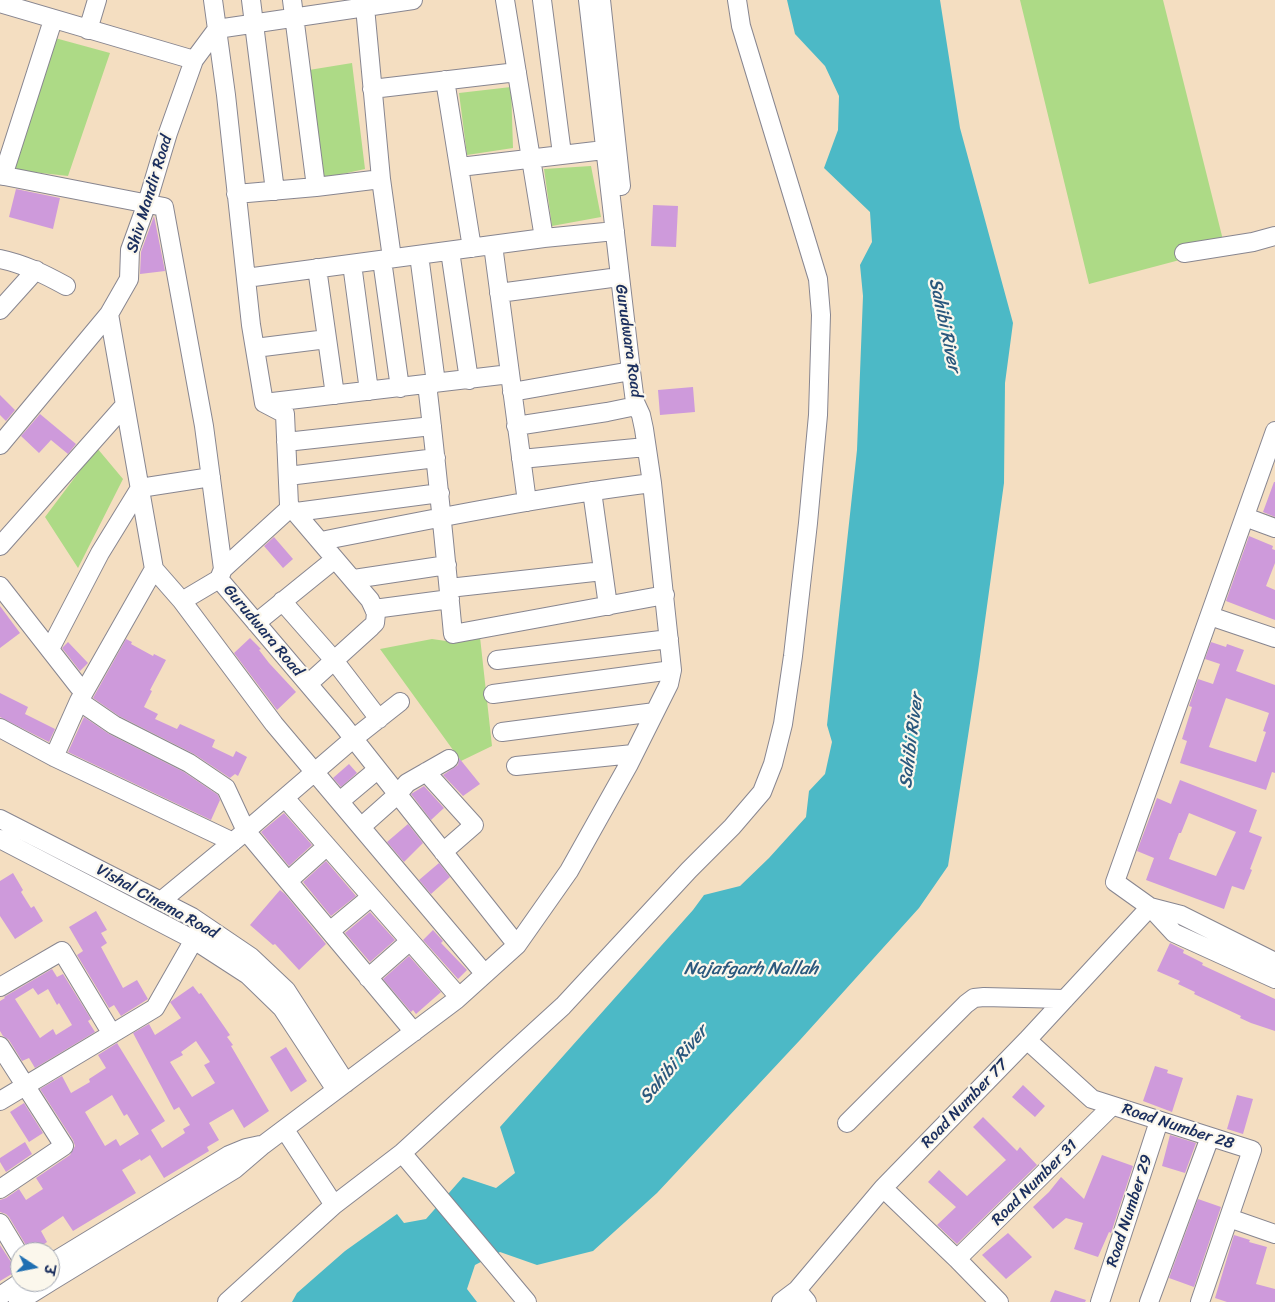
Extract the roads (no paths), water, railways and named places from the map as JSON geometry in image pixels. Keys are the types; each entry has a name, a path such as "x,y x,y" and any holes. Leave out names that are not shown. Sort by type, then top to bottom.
{"street":[{"path":"88,30 98,0"},
{"path":"213,0 246,278 264,404"},
{"path":"251,0 275,191"},
{"path":"292,0 316,187"},
{"path":"217,29 413,0"},
{"path":"505,0 544,238"},
{"path":"542,0 562,154"},
{"name":"Gurudwara Road","path":"588,0 630,371 634,402 639,410"},
{"name":"Gurudwara Road","path":"601,0 642,377 644,400 639,410"},
{"path":"227,1302 334,1205 402,1153 562,1006 738,820 762,792 773,764 783,724 807,533 818,415 822,315 818,278 744,36 736,0"},
{"path":"0,3 194,60"},
{"path":"365,7 400,388"},
{"path":"53,20 1,175 147,203"},
{"name":"Shiv Mandir Road","path":"0,445 109,314 129,279 130,250 147,203 168,133 194,60 217,29"},
{"path":"372,89 517,72"},
{"path":"446,80 472,248"},
{"path":"460,167 604,150"},
{"path":"236,194 381,180"},
{"name":"Gurudwara Road","path":"147,203 164,207 202,417 211,477 221,574 256,622 342,724 517,945"},
{"path":"246,278 544,238 615,231"},
{"path":"1184,253 1253,242 1275,236"},
{"path":"493,245 516,426 528,502"},
{"path":"450,251 469,380"},
{"path":"419,255 431,383 432,426 440,493 440,517 447,565 453,634 665,595"},
{"path":"0,259 36,270 66,286"},
{"path":"352,264 368,391"},
{"path":"317,268 335,395"},
{"path":"0,310 36,270"},
{"path":"499,293 619,277"},
{"path":"109,314 154,569 182,602 274,724 484,973"},
{"path":"255,348 327,340"},
{"path":"512,392 630,371"},
{"path":"264,404 510,374"},
{"path":"264,404 285,414 289,505 354,579 370,600 376,613 375,623 333,659 308,684"},
{"path":"0,546 125,405"},
{"path":"60,1276 235,1169 263,1145 459,997 517,945 569,871 633,754 669,684 672,670 652,483 639,410 615,411 516,426"},
{"path":"286,442 432,426"},
{"path":"1275,431 1270,458 1245,517 1115,882 1150,907 1174,933 1275,979"},
{"path":"521,459 646,447"},
{"path":"288,476 436,458"},
{"path":"50,649 100,553 140,488 211,477"},
{"path":"321,541 440,517 592,490 652,483"},
{"path":"592,490 608,606"},
{"path":"182,602 221,574 293,510 440,493"},
{"path":"1245,517 1275,528"},
{"path":"256,622 335,559"},
{"path":"354,579 447,565"},
{"path":"54,757 79,694 154,569"},
{"path":"374,609 449,594 603,570"},
{"path":"0,586 50,649 79,694 114,725 189,763 226,788 240,837"},
{"path":"282,601 333,659 379,718"},
{"path":"1210,616 1275,638"},
{"path":"498,660 669,639"},
{"path":"493,694 672,670"},
{"path":"161,902 240,837 353,739 400,702"},
{"path":"502,732 655,712"},
{"path":"0,728 54,757 240,837 288,881 414,1032"},
{"path":"516,766 633,754"},
{"path":"361,826 397,795 407,783 449,760"},
{"path":"340,801 378,770"},
{"path":"426,772 474,824 443,852"},
{"path":"285,798 459,997"},
{"name":"Vishal Cinema Road","path":"0,819 161,902 199,932 282,1008 341,1087"},
{"name":"Vishal Cinema Road","path":"0,839 199,932"},
{"path":"288,881 327,846"},
{"path":"330,931 371,897"},
{"path":"1150,907 1181,915 1275,962"},
{"name":"Road Number 77","path":"781,1302 802,1296 883,1188 1028,1040 1150,907"},
{"path":"0,1101 155,1008 199,932"},
{"path":"368,978 410,941"},
{"path":"0,987 62,950 112,1034"},
{"path":"847,1123 974,998 1065,1000"},
{"name":"Road Number 28","path":"1028,1040 1092,1099 1252,1150 1200,1302"},
{"path":"0,1046 64,1146 0,1189"},
{"name":"Road Number 31","path":"957,1259 1112,1106"},
{"name":"Road Number 29","path":"1100,1302 1159,1121"},
{"path":"285,1130 334,1205"},
{"path":"1149,1302 1210,1137"},
{"path":"60,1258 229,1155 246,1148 263,1145"},
{"path":"402,1153 527,1302"},
{"path":"883,1188 999,1302"},
{"path":"1229,1218 1275,1234"},
{"path":"0,1223 12,1242"},
{"path":"18,1302 34,1292"}],"water":[{"name":"Najafgarh Nallah","path":"787,0 940,0 960,128 1013,323 1005,383 1004,483 948,866 919,908 800,1040 657,1193 593,1251 537,1265 500,1252 475,1265 467,1289 477,1302 292,1302 297,1293 345,1251 397,1214 404,1223 426,1219 463,1177 496,1188 515,1173 500,1127 693,910 704,895 740,886 769,858 806,817 809,791 825,774 832,742 827,725 857,450 863,296 860,265 872,242 870,212 824,168 838,130 839,96 825,66 795,34"}],"water label":[{"name":"Sahibi River","path":"944,325"},
{"name":"Sahibi River","path":"912,741"},
{"name":"Sahibi River","path":"674,1065"}]}
